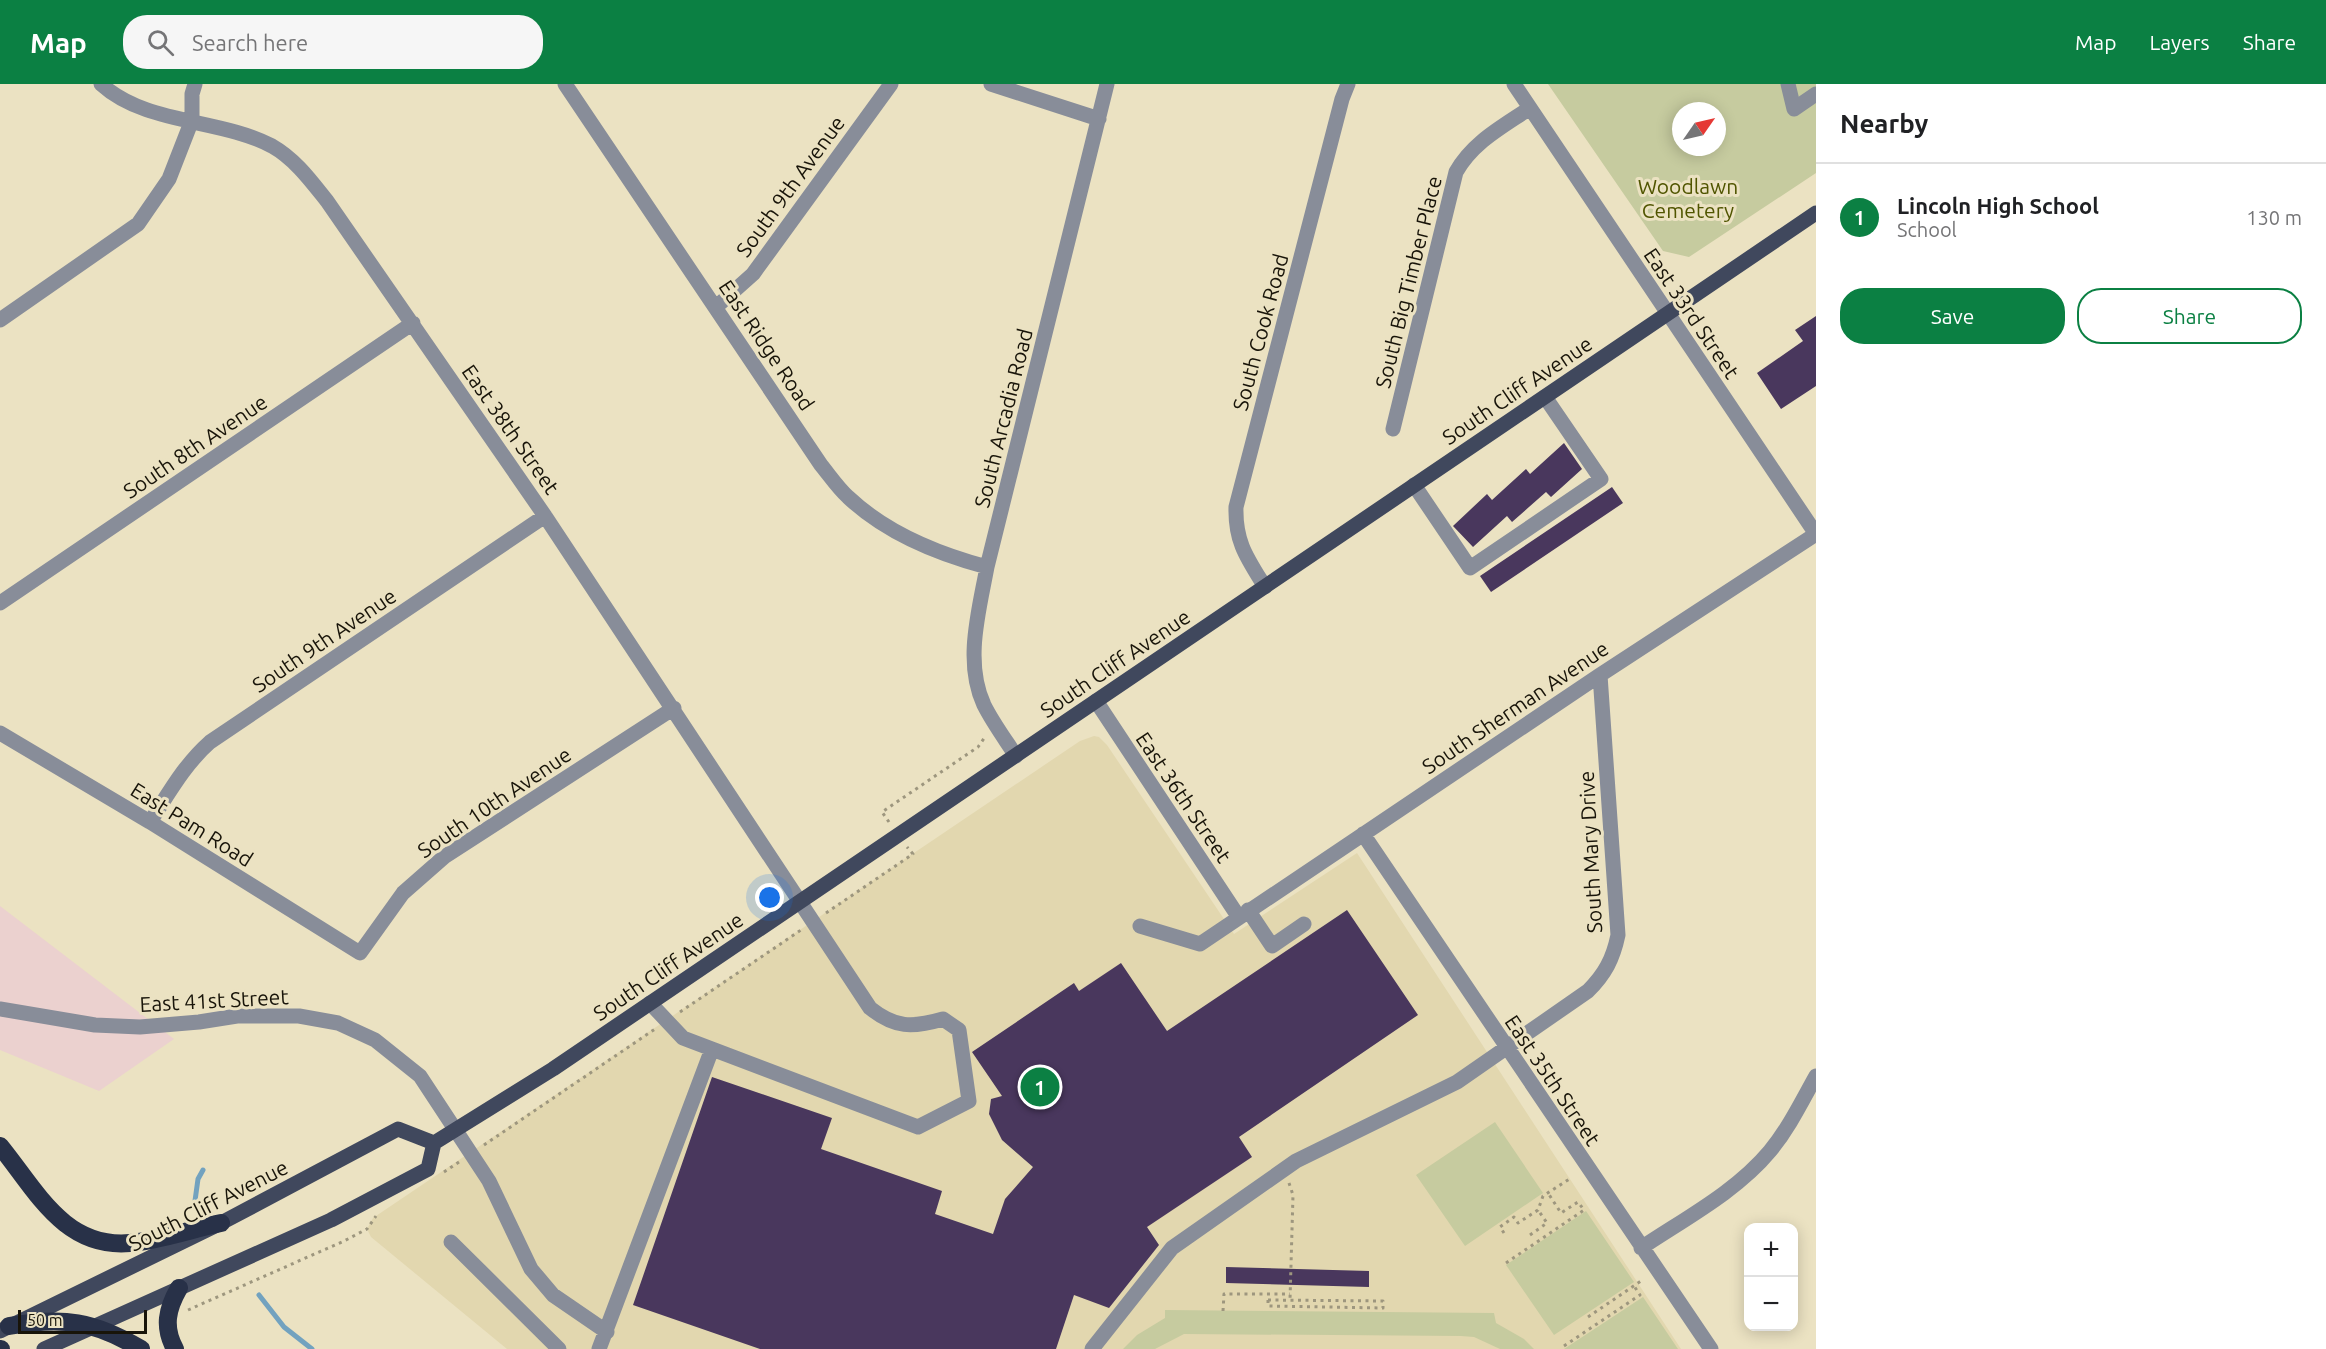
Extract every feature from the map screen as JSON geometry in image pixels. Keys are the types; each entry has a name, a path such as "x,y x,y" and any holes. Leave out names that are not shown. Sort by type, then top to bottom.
{"highway":[{"path":"0,1146 55,1215 72,1230 91,1240 132,1243 220,1223"},
{"path":"176,1349 170,1338 167,1319 170,1303 179,1288"},
{"path":"5,1329 54,1320 69,1320 95,1326 141,1349"}],"main road":[{"name":"South Cliff Avenue","path":"5,1329 220,1223 398,1129 434,1143 456,1131 650,1004 1816,213"},
{"path":"45,1349 331,1220 428,1170 434,1143"}],"street":[{"name":"East 38th Street","path":"101,84 112,94 136,106 248,136 273,147 293,161 327,201 545,516 674,708 870,1008 885,1020 919,1026 943,1019 959,1030 969,1101 918,1127 712,1049"},
{"path":"0,320 112,245 138,224 169,179 192,120 192,94 195,84"},
{"name":"East Ridge Road","path":"565,84 821,465 848,497 882,523 912,540 949,556 987,567"},
{"name":"South 9th Avenue","path":"716,307 753,274 891,84"},
{"path":"991,84 1100,119"},
{"name":"South Arcadia Road","path":"1016,756 983,703 975,666 974,638 987,567 1107,84"},
{"name":"South Cook Road","path":"1265,587 1244,553 1235,529 1236,507 1342,99 1348,84"},
{"name":"East 33rd Street","path":"1514,84 1816,534"},
{"path":"1788,84 1794,109 1816,94"},
{"name":"South Big Timber Place","path":"1393,429 1456,172 1466,154 1482,140 1530,108"},
{"name":"South 8th Avenue","path":"0,603 413,323"},
{"path":"1414,485 1470,568 1601,479 1545,396"},
{"name":"South 9th Avenue","path":"150,822 171,786 194,757 210,742 545,516"},
{"name":"South Sherman Avenue","path":"1140,926 1200,944 1600,675 1816,534"},
{"name":"South Mary Drive","path":"1092,1349 1172,1248 1296,1161 1457,1082 1588,991 1603,975 1613,956 1618,935 1600,675"},
{"name":"East 36th Street","path":"1096,701 1243,913 1272,946 1304,924"},
{"name":"South 10th Avenue","path":"360,953 403,893 444,857 674,708"},
{"name":"East Pam Road","path":"0,733 150,822 360,953"},
{"name":"East 35th Street","path":"1363,834 1711,1349"},
{"path":"599,1349 712,1049 683,1038 650,1004"},
{"name":"East 41st Street","path":"0,1009 95,1025 129,1026 199,1022 237,1016 298,1016 338,1023 375,1040 420,1076 489,1181 531,1269 553,1295 607,1332"},
{"path":"1641,1248 1736,1184 1770,1151 1797,1112 1816,1076"},
{"path":"451,1242 559,1349"}],"path":[{"path":"440,1175 913,854 882,812 978,747 985,736 1000,732"},
{"path":"1284,1170 1293,1196 1290,1300"},
{"path":"1504,1233 1500,1227 1514,1217 1518,1223 1538,1210 1543,1196 1571,1178"},
{"path":"1506,1263 1584,1210 1578,1202 1562,1214 1548,1193"},
{"path":"1530,1235 1547,1224 1538,1210"},
{"path":"167,1319 344,1241 367,1229 373,1218 381,1213"},
{"path":"1588,1317 1641,1281"},
{"path":"1564,1346 1640,1294 1634,1286"},
{"path":"1224,1311 1224,1294 1290,1294"},
{"path":"1268,1300 1290,1300 1383,1301 1383,1308 1268,1306 1268,1300"}],"shaded area":[{"path":"1094,736 1099,737 1107,745 1234,934 1357,853 1681,1349 507,1349 371,1237 367,1229 373,1218 1080,741"},
{"path":"0,906 174,1039 99,1091 0,1050"}],"green space":[{"name":"Woodlawn Cemetery","path":"1548,84 1816,84 1816,173 1689,257 1663,251"},
{"path":"1495,1122 1543,1193 1465,1246 1416,1175"},
{"path":"1586,1211 1634,1282 1554,1335 1506,1265"},
{"path":"1643,1297 1678,1349 1564,1349"},
{"path":"1165,1310 1494,1313 1496,1323 1524,1339 1534,1349 1500,1349 1474,1337 1461,1336 1184,1334 1155,1349 1123,1349 1137,1335 1165,1318"}],"building":[{"path":"1816,316 1816,386 1781,409 1757,373 1803,341 1795,330"},
{"path":"1564,443 1582,469 1551,497 1546,492 1512,522 1507,516 1473,547 1453,526 1487,494 1492,500 1526,469 1530,474"},
{"path":"1612,487 1623,503 1491,592 1480,576"},
{"path":"1347,910 1418,1015 1239,1137 1252,1157 1147,1227 1159,1245 1109,1308 1074,1295 1056,1349 760,1349 633,1305 712,1077 832,1118 821,1149 942,1191 935,1214 993,1234 1005,1199 1033,1167 1002,1140 989,1114 991,1099 1002,1096 972,1052 1074,983 1079,991 1121,963 1167,1031"},
{"path":"1226,1267 1369,1271 1369,1287 1226,1283"}],"waterway":[{"path":"194,1208 198,1179 203,1170"},
{"path":"259,1295 284,1327 312,1349"}],"place":[{"name":"Lincoln High School","path":"1040,1087"}]}
